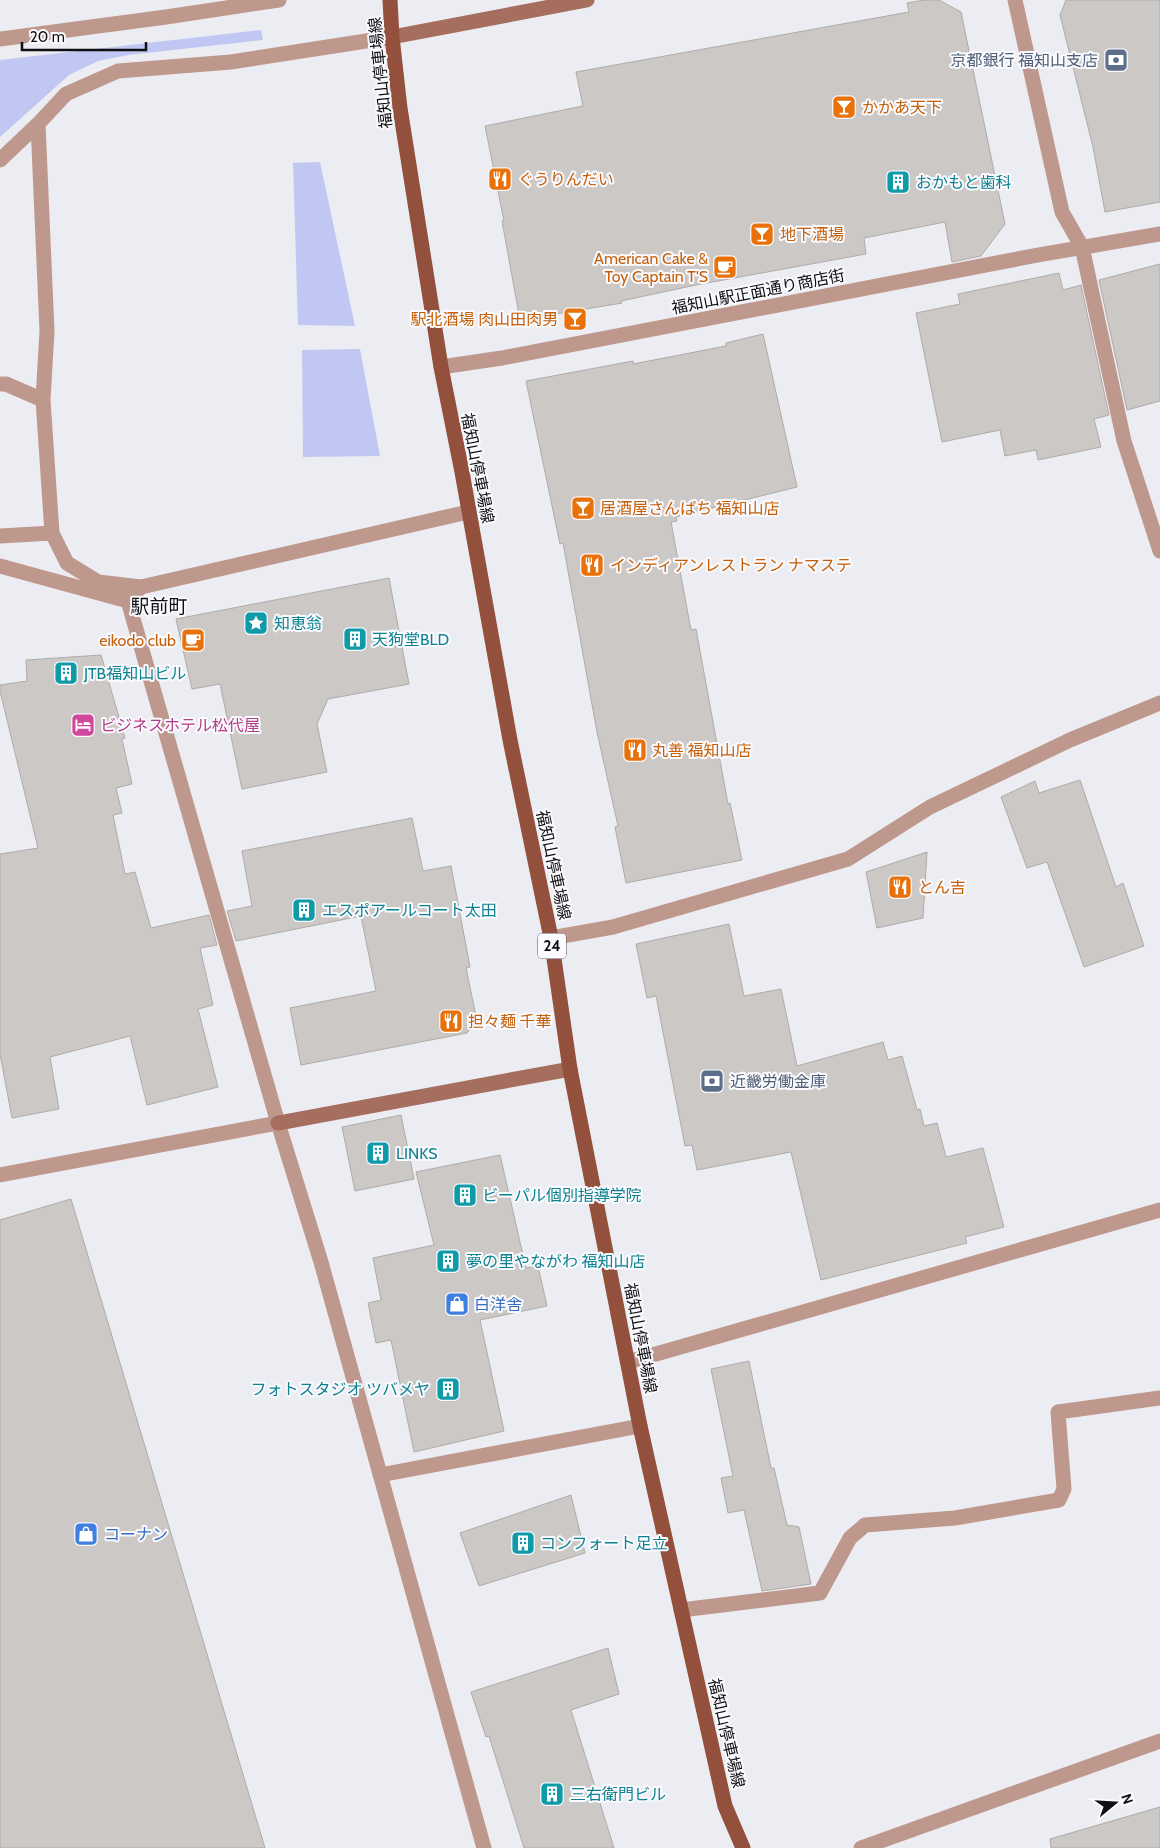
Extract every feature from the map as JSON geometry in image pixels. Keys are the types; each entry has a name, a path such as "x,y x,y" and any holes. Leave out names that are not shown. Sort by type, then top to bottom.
{"main road":[{"name":"福知山停車場線","path":"390,0 400,108 441,368 510,740 551,938 570,1069 640,1426 725,1806 743,1848"}],"street":[{"path":"0,39 166,18 278,0"},
{"path":"0,160 66,94 118,71 231,62 392,37 587,0"},
{"path":"1015,0 1062,212 1082,248 1124,440 1160,550"},
{"path":"38,124 47,331 44,400 52,533 67,563 98,582 141,587 468,512"},
{"name":"福知山駅正面通り商店街","path":"441,368 1160,234"},
{"path":"0,384 6,384 44,400"},
{"path":"0,536 52,533"},
{"path":"0,566 128,601"},
{"path":"128,601 141,587"},
{"path":"128,601 278,1123 320,1262 484,1848"},
{"path":"551,938 613,927 848,859 930,807 1070,740 1160,703"},
{"path":"0,1175 570,1069"},
{"path":"628,1362 1160,1210"},
{"path":"681,1610 820,1593 850,1538 865,1525 955,1518 1059,1500 1064,1489 1058,1412 1160,1398"},
{"path":"380,1475 640,1426"},
{"path":"861,1848 1160,1741"}],"shaded area":[{"path":"261,30 263,40 128,55 98,61 69,75 0,137 0,60"},
{"path":"320,162 355,326 298,325 293,163"},
{"path":"360,349 380,456 303,457 302,350"}],"building":[{"path":"939,0 961,12 1005,224 981,256 952,262 945,222 864,238 866,254 696,285 621,301 622,303 520,320 502,221 504,221 485,126 583,106 576,72 909,12 907,3"},
{"name":"京都銀行 福知山支店","path":"1066,0 1160,0 1160,202 1105,212 1093,147 1060,15"},
{"path":"1160,264 1160,401 1127,410 1099,280"},
{"path":"1059,273 1063,290 1081,285 1109,415 1094,419 1101,447 1038,460 1036,450 1005,456 1000,430 942,442 916,313 960,304 958,294"},
{"path":"763,334 797,487 676,517 677,521 671,522 691,630 696,629 728,804 730,803 742,860 626,883 615,827 618,826 597,732 563,543 560,544 526,381 633,361 633,364 726,346 726,343"},
{"path":"389,578 409,684 328,699 317,724 327,772 242,789 220,684 192,689 176,619"},
{"path":"101,655 125,738 122,739 132,784 116,788 122,813 113,815 125,874 135,872 151,928 209,915 217,945 200,948 213,1005 198,1009 218,1087 147,1105 130,1036 50,1057 59,1109 12,1118 0,1054 0,854 38,848 0,685 27,681 26,660"},
{"path":"1080,780 1116,887 1123,883 1144,946 1084,967 1047,862 1027,868 1001,797 1035,781 1039,793"},
{"path":"412,818 423,871 451,866 470,967 466,968 477,1021 467,1033 301,1065 290,1008 376,991 361,916 236,941 227,911 252,906 242,851"},
{"path":"927,852 923,918 877,928 866,872"},
{"path":"729,924 744,996 781,989 797,1066 883,1042 888,1060 902,1056 917,1110 920,1109 924,1126 937,1123 946,1157 983,1148 1004,1227 965,1237 967,1243 821,1280 791,1152 697,1170 692,1145 685,1146 656,996 647,998 636,944"},
{"name":"LINKS","path":"401,1115 414,1179 355,1191 342,1127"},
{"path":"500,1155 526,1268 538,1266 547,1306 480,1320 504,1431 414,1452 391,1340 376,1343 368,1303 381,1300 373,1258 434,1245 416,1172"},
{"name":"コーナン","path":"71,1199 265,1848 0,1848 0,1220"},
{"path":"749,1361 771,1468 774,1468 787,1525 799,1527 811,1584 762,1591 744,1510 728,1513 721,1478 733,1476 711,1369"},
{"name":"コンフォート足立","path":"571,1495 585,1553 479,1586 460,1533"},
{"name":"三右衛門ビル","path":"608,1648 619,1694 571,1710 614,1848 524,1848 489,1736 486,1737 471,1692"},
{"path":"1160,1807 1160,1848 1051,1848 1050,1839"}],"place":[{"name":"京都銀行 福知山支店","path":"1116,60"},
{"name":"かかあ天下","path":"844,107"},
{"name":"ぐうりんだい","path":"500,179"},
{"name":"おかもと歯科","path":"898,182"},
{"name":"地下酒場","path":"762,234"},
{"name":"American Cake & Toy Captain T'S","path":"725,267"},
{"name":"駅北酒場 肉山田肉男","path":"575,319"},
{"name":"居酒屋さんぱち 福知山店","path":"583,508"},
{"name":"インディアンレストラン ナマステ","path":"592,565"},
{"name":"知恵翁","path":"256,623"},
{"name":"天狗堂BLD","path":"355,639"},
{"name":"eikodo club","path":"193,640"},
{"name":"JTB福知山ビル","path":"66,673"},
{"name":"ビジネスホテル松代屋","path":"83,725"},
{"name":"丸善 福知山店","path":"635,750"},
{"name":"とん吉","path":"900,887"},
{"name":"エスポアールコート太田","path":"304,910"},
{"name":"担々麺 千華","path":"451,1021"},
{"name":"近畿労働金庫","path":"712,1081"},
{"name":"LINKS","path":"378,1153"},
{"name":"ビーパル個別指導学院","path":"465,1195"},
{"name":"夢の里やながわ 福知山店","path":"448,1261"},
{"name":"白洋舎","path":"457,1304"},
{"name":"フォトスタジオ ツバメヤ","path":"448,1389"},
{"name":"コーナン","path":"86,1534"},
{"name":"コンフォート足立","path":"523,1543"},
{"name":"三右衛門ビル","path":"552,1794"}],"district":[{"name":"駅前町","path":"159,606"}]}
